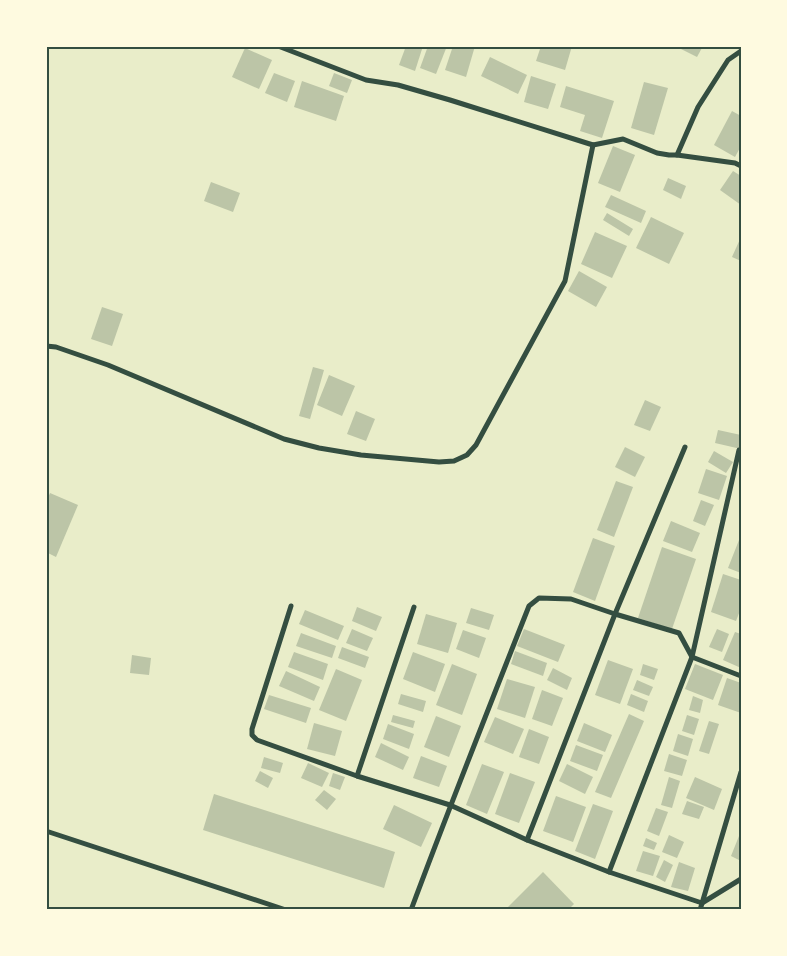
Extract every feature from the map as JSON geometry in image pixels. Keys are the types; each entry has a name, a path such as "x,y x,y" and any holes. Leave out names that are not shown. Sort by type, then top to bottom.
{"street":[{"path":"278,46 366,80 398,85 593,145 623,139 669,155 735,163 741,166"},
{"path":"677,155 698,107 728,60 741,51"},
{"path":"46,346 108,365 284,439 318,448 361,455 439,462 454,461 467,455 476,445 565,281 593,145"},
{"path":"527,840 615,614 685,447"},
{"path":"609,872 692,657 739,450"},
{"path":"411,910 450,805 529,606 539,598 572,599 679,633 692,657 741,676"},
{"path":"291,606 252,729 252,735 258,740 356,776 450,805 527,840 609,872 702,903"},
{"path":"356,776 414,607"},
{"path":"700,910 741,772"},
{"path":"46,831 268,907 286,910"},
{"path":"702,903 741,879"}],"building":[{"path":"406,46 423,46 415,71 399,65"},
{"path":"428,46 447,46 436,74 420,68"},
{"path":"453,46 475,46 466,77 445,70"},
{"path":"541,46 572,46 565,70 536,61"},
{"path":"682,46 703,46 697,57 681,49"},
{"path":"245,48 272,60 259,89 232,77"},
{"path":"490,57 527,75 518,94 481,76"},
{"path":"274,73 295,81 287,102 265,93"},
{"path":"334,73 352,80 347,93 329,86"},
{"path":"531,76 556,84 548,109 524,102"},
{"path":"302,81 344,96 336,121 294,107"},
{"path":"644,82 668,88 654,135 631,128"},
{"path":"566,86 614,101 602,138 580,131 585,115 560,107"},
{"path":"732,111 741,116 741,146 735,157 714,145"},
{"path":"613,146 635,155 620,192 598,183"},
{"path":"733,171 741,176 741,205 720,190"},
{"path":"668,178 686,186 681,199 663,190"},
{"path":"211,182 240,193 233,212 204,201"},
{"path":"611,195 646,211 641,223 605,207"},
{"path":"607,213 633,229 629,236 603,220"},
{"path":"651,217 684,233 669,264 636,248"},
{"path":"595,232 627,246 612,278 581,264"},
{"path":"741,237 741,261 732,257"},
{"path":"579,271 607,287 596,307 568,291"},
{"path":"102,307 123,314 112,346 91,339"},
{"path":"313,367 324,370 310,419 299,416"},
{"path":"329,375 355,386 342,416 317,405"},
{"path":"645,400 661,407 650,431 634,425"},
{"path":"356,411 375,419 366,441 347,434"},
{"path":"718,430 741,435 741,449 715,443"},
{"path":"625,447 645,457 635,477 615,467"},
{"path":"714,451 733,462 726,473 708,462"},
{"path":"706,469 727,476 719,500 698,493"},
{"path":"616,481 633,487 614,537 597,530"},
{"path":"50,493 78,505 56,557 46,552 46,502"},
{"path":"701,500 714,505 705,526 693,521"},
{"path":"671,521 700,533 692,552 663,541"},
{"path":"741,535 741,573 728,568"},
{"path":"593,538 615,546 595,601 573,592"},
{"path":"662,547 696,559 672,629 638,618"},
{"path":"723,574 741,580 741,608 736,621 711,612"},
{"path":"357,607 382,617 376,631 352,621"},
{"path":"471,608 494,615 489,630 466,623"},
{"path":"305,610 344,626 338,640 299,624"},
{"path":"426,614 457,623 448,653 417,644"},
{"path":"352,629 373,638 367,651 346,643"},
{"path":"524,629 565,645 558,662 517,646"},
{"path":"717,629 729,634 722,652 709,647"},
{"path":"463,630 486,638 479,658 456,649"},
{"path":"735,632 741,634 741,668 723,660"},
{"path":"301,633 336,646 332,658 296,646"},
{"path":"342,647 369,657 365,668 338,658"},
{"path":"515,651 547,663 543,676 511,664"},
{"path":"294,652 328,664 323,680 288,667"},
{"path":"413,652 445,664 435,692 403,679"},
{"path":"132,655 151,658 149,675 130,673"},
{"path":"608,660 633,669 620,704 595,695"},
{"path":"452,664 477,674 462,715 436,705"},
{"path":"643,664 658,669 654,680 640,675"},
{"path":"695,664 723,675 713,700 685,689"},
{"path":"553,668 572,678 567,690 547,680"},
{"path":"336,669 362,680 346,721 319,710"},
{"path":"286,671 320,687 314,701 279,686"},
{"path":"727,678 741,683 741,713 718,705"},
{"path":"507,679 535,687 525,718 497,709"},
{"path":"637,680 653,687 649,696 633,690"},
{"path":"542,690 563,698 552,726 532,719"},
{"path":"401,694 426,701 423,712 398,704"},
{"path":"631,694 648,701 644,712 627,705"},
{"path":"269,695 311,708 306,723 264,709"},
{"path":"693,696 703,700 700,713 689,710"},
{"path":"629,714 644,721 611,798 595,792"},
{"path":"393,715 415,721 413,728 391,722"},
{"path":"687,715 699,719 694,735 682,731"},
{"path":"436,716 461,726 449,757 424,747"},
{"path":"495,717 524,729 513,754 484,742"},
{"path":"709,721 719,724 709,754 699,751"},
{"path":"314,723 342,731 335,756 307,749"},
{"path":"584,723 612,735 605,752 577,741"},
{"path":"388,724 414,734 409,749 383,739"},
{"path":"529,729 549,737 539,764 519,757"},
{"path":"678,734 693,739 688,756 673,751"},
{"path":"381,743 409,757 403,770 375,757"},
{"path":"576,745 603,755 597,771 570,761"},
{"path":"669,754 687,760 682,776 664,771"},
{"path":"421,756 447,766 439,787 413,778"},
{"path":"264,757 283,763 280,773 261,768"},
{"path":"308,763 329,773 322,787 301,778"},
{"path":"482,764 504,772 487,814 466,805"},
{"path":"567,764 593,777 585,794 559,781"},
{"path":"260,771 273,778 268,788 255,781"},
{"path":"333,773 345,777 340,790 329,786"},
{"path":"510,773 535,782 519,823 495,814"},
{"path":"669,777 680,781 672,808 661,805"},
{"path":"695,777 722,789 714,810 686,798"},
{"path":"324,790 336,799 327,810 315,800"},
{"path":"214,794 395,852 384,888 203,830"},
{"path":"556,796 586,807 573,842 543,831"},
{"path":"687,801 704,807 699,819 682,814"},
{"path":"593,804 613,811 595,859 575,851"},
{"path":"394,805 432,823 421,847 383,829"},
{"path":"656,808 668,812 659,836 647,831"},
{"path":"741,831 741,861 731,856"},
{"path":"669,835 684,842 677,858 662,852"},
{"path":"646,838 657,843 654,850 643,846"},
{"path":"643,851 660,856 653,876 636,871"},
{"path":"664,860 673,865 665,882 656,877"},
{"path":"679,862 695,868 688,891 671,887"},
{"path":"543,872 574,904 568,910 505,910"}]}
